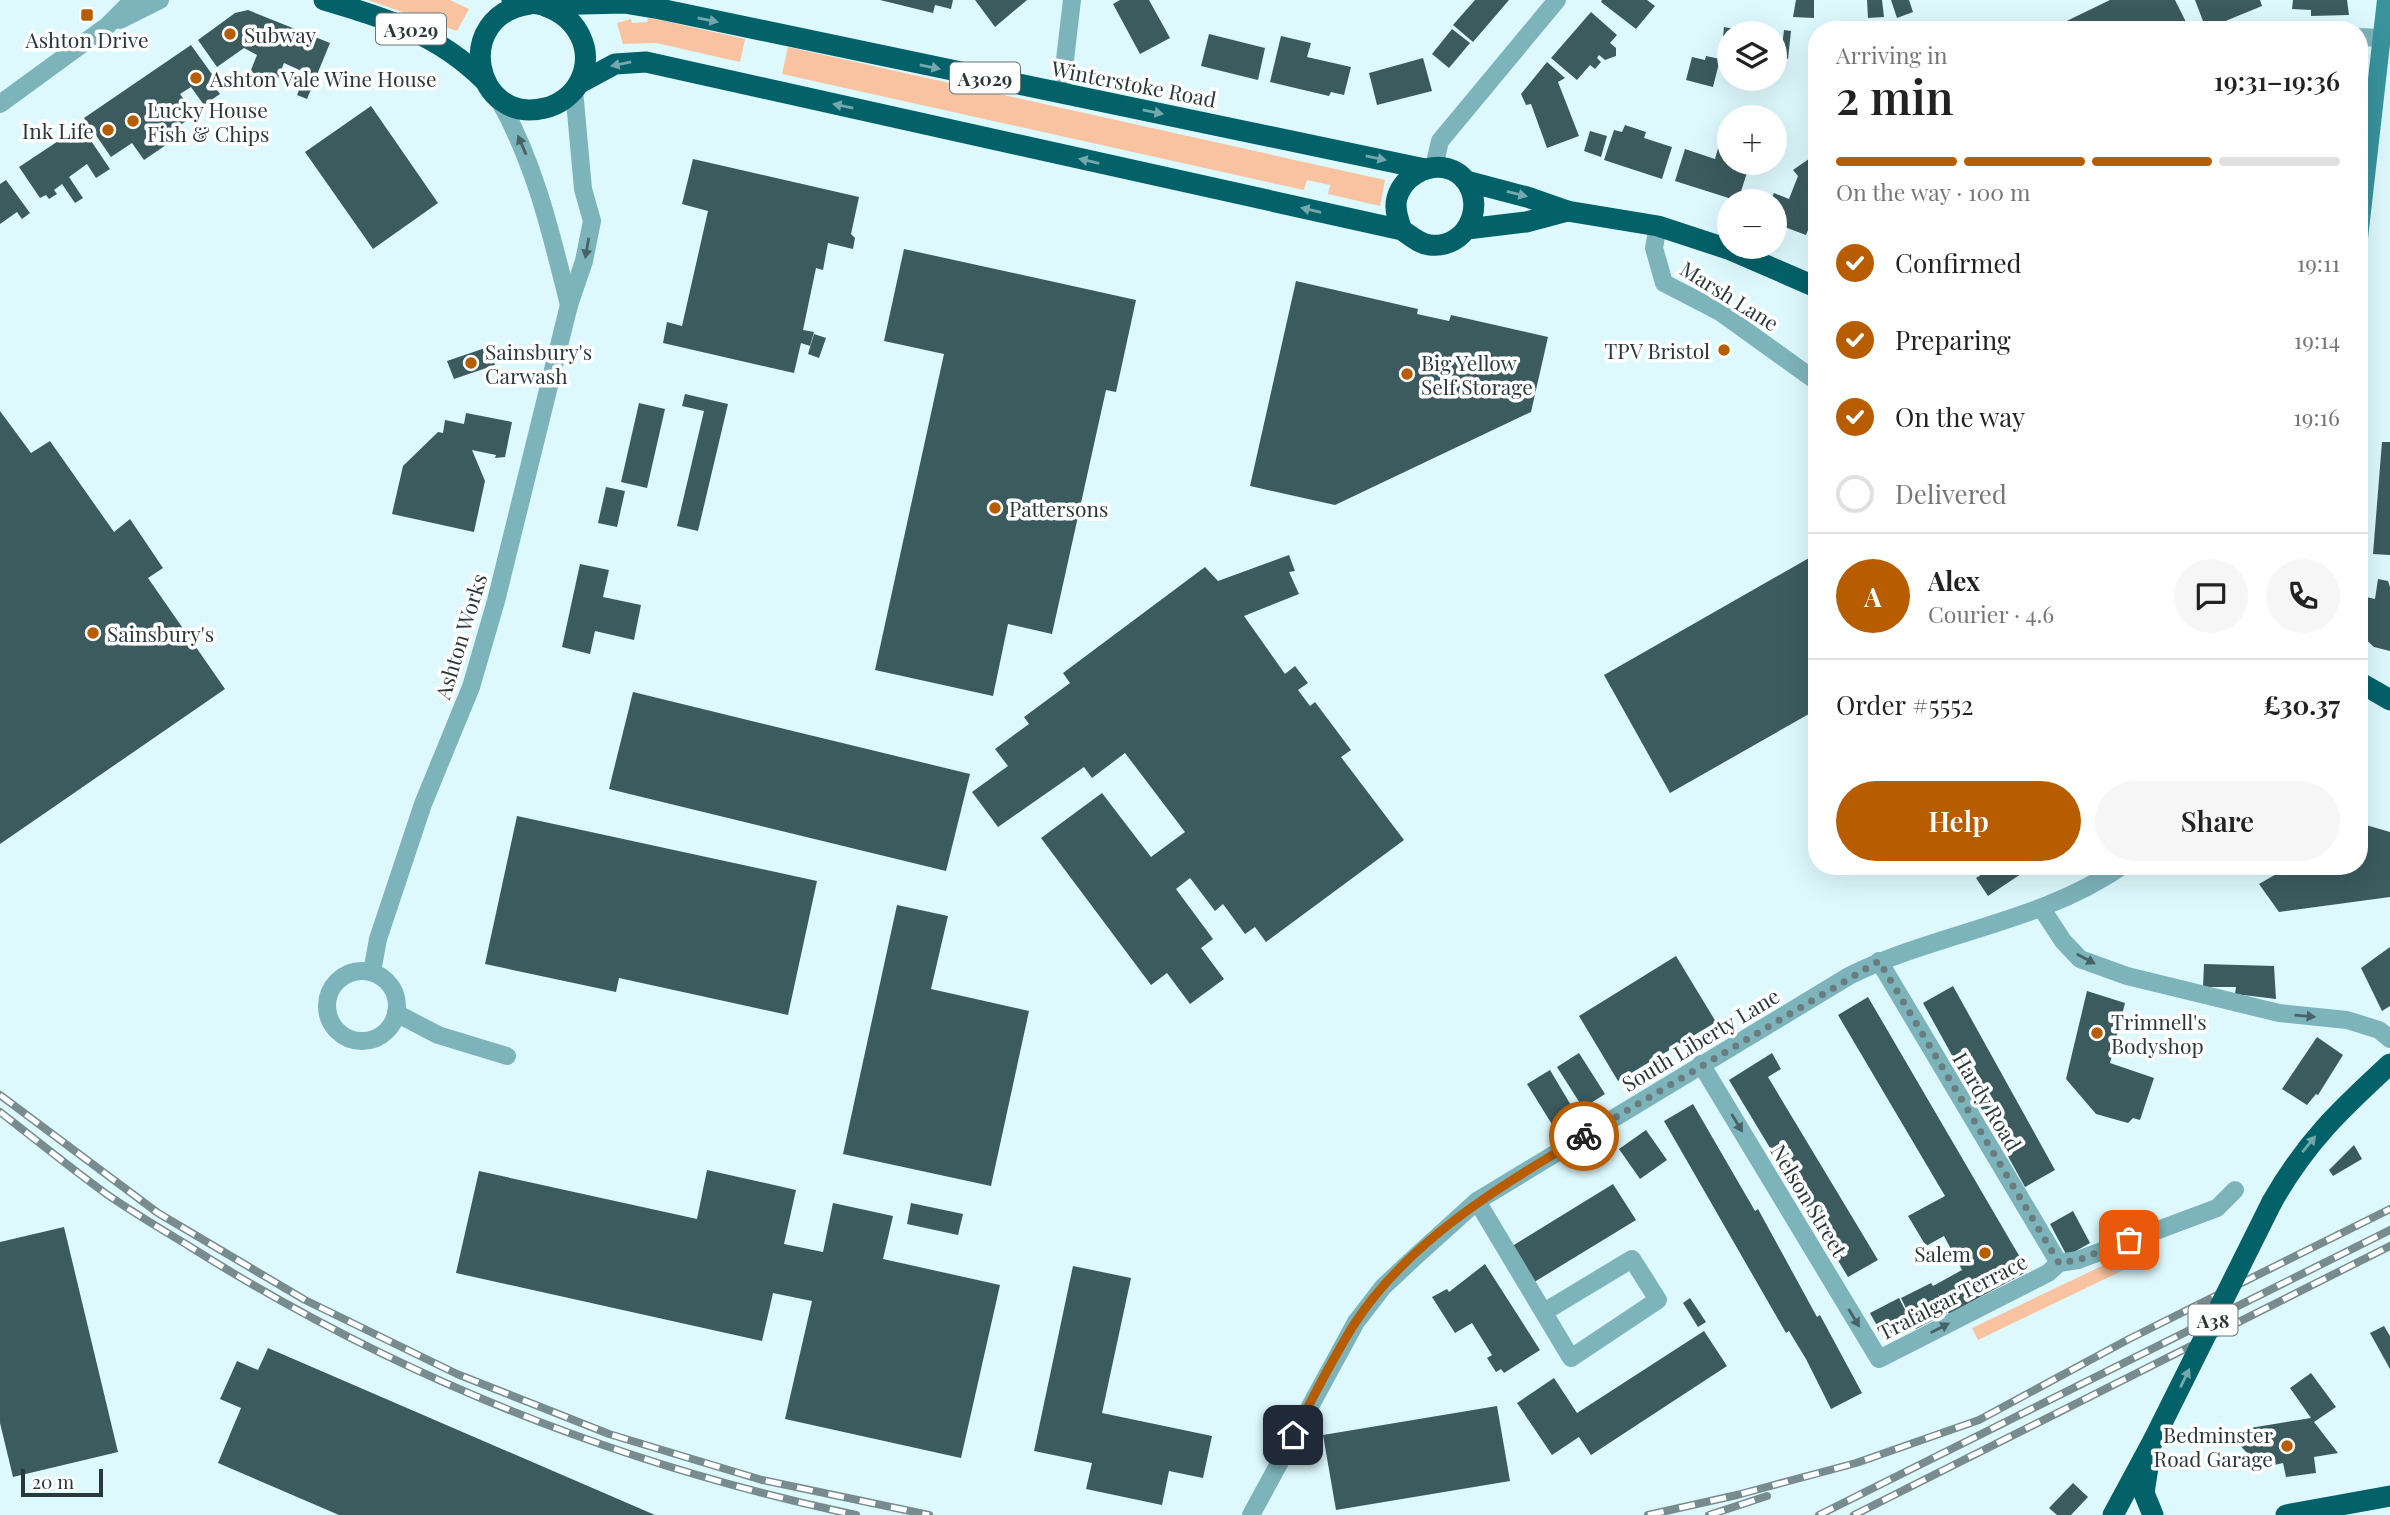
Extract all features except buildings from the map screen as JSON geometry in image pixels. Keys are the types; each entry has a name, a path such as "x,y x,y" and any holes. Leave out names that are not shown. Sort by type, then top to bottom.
{"highway":[{"name":"Winterstoke Road","path":"324,0 380,17 436,41 460,57 492,90 517,108 538,110 559,103 576,87 615,64 646,62 1402,230 1419,242 1433,246 1452,242 1467,229 1526,222 1567,211"},
{"name":"Winterstoke Road","path":"492,90 480,67 484,35 501,14 528,3 601,2 660,9 1060,94 1429,168 1447,169 1466,181 1567,211 1658,226 1731,250 1808,284"},
{"path":"528,3 569,19 582,38 585,62 576,87"},
{"path":"1402,230 1397,216 1398,196 1403,184 1429,168"},
{"path":"1466,181 1475,204 1467,229"},
{"path":"2368,687 2390,700"},
{"name":"A38","path":"2113,1515 2295,1161 2325,1124 2390,1064"},
{"name":"A38","path":"2153,1515 2144,1493 2154,1439"},
{"path":"2287,1515 2390,1496"}],"street":[{"path":"0,104 107,26 133,0"},
{"path":"107,26 160,0"},
{"path":"1060,94 1072,0"},
{"path":"1429,168 1440,141 1557,0"},
{"path":"2368,160 2386,0"},
{"path":"2368,37 2382,38"},
{"name":"Ashton Works","path":"372,972 378,939 423,804 474,675 496,601 569,306 584,261 592,221 583,189 576,87"},
{"name":"Ashton Works","path":"492,90 523,147 542,194 569,306"},
{"name":"Marsh Lane","path":"1658,226 1654,248 1664,283 1720,312 1808,375"},
{"name":"South Liberty Lane","path":"1254,1509 1356,1322 1383,1287 1477,1201 1701,1064 1879,961 2042,909 2105,875"},
{"path":"2042,909 2063,941 2080,959 2127,976 2279,1013 2347,1020 2379,1030 2390,1039"},
{"name":"Hardy Road","path":"1879,961 2059,1263"},
{"path":"358,971 372,972 387,981 395,992 396,1013 388,1030 373,1040 357,1041 342,1035 334,1026 328,1014 327,1001 331,990 346,975 358,971"},
{"path":"396,1013 438,1035 507,1056"},
{"name":"Nelson Street","path":"1701,1064 1879,1359"},
{"name":"Trafalgar Terrace","path":"1879,1359 2048,1273 2059,1263 2078,1260 2217,1208 2235,1190"},
{"path":"1477,1201 1571,1358 1658,1300 1632,1259 1544,1312"}],"shaded area":[{"path":"368,0 450,0 469,9 457,31"},
{"path":"648,18 660,20 745,39 740,62 656,43 623,44 617,23 631,19 632,23 647,22"},
{"path":"788,47 1385,180 1380,206 1328,194 1330,185 1307,180 1304,190 782,74"},
{"path":"2104,1265 2132,1266 1978,1340 1972,1328"}],"railway":[{"path":"0,1095 158,1213 305,1300 457,1374 609,1434 762,1480 929,1515"},
{"path":"0,1112 115,1200 147,1220 267,1293 428,1375 595,1442 681,1470 856,1515"},
{"path":"1648,1515 1737,1495 1856,1463 1979,1420 2129,1339 2390,1209"},
{"path":"1819,1515 2390,1230"},
{"path":"1854,1515 2390,1246"},
{"path":"1709,1515 1767,1496"}],"way so far":[{"path":"1584,1136 1849,976 1879,961 2059,1263 2078,1260 2129,1240"}],"place":[{"name":"Ashton Drive","path":"87,15"},
{"name":"Subway","path":"230,34"},
{"name":"Ashton Vale Wine House","path":"196,78"},
{"name":"Lucky House Fish & Chips","path":"133,121"},
{"name":"Ink Life","path":"108,130"},
{"name":"TPV Bristol","path":"1724,350"},
{"name":"Sainsbury's Carwash","path":"471,363"},
{"name":"Big Yellow Self Storage","path":"1407,374"},
{"name":"Pattersons","path":"995,508"},
{"name":"Sainsbury's","path":"93,633"},
{"name":"Trimnell's Bodyshop","path":"2097,1033"},
{"name":"Salem","path":"1985,1253"},
{"name":"Bedminster Road Garage","path":"2287,1446"}],"route":[{"path":"1293,1435 1356,1322 1383,1287 1477,1201 1584,1136"}]}
